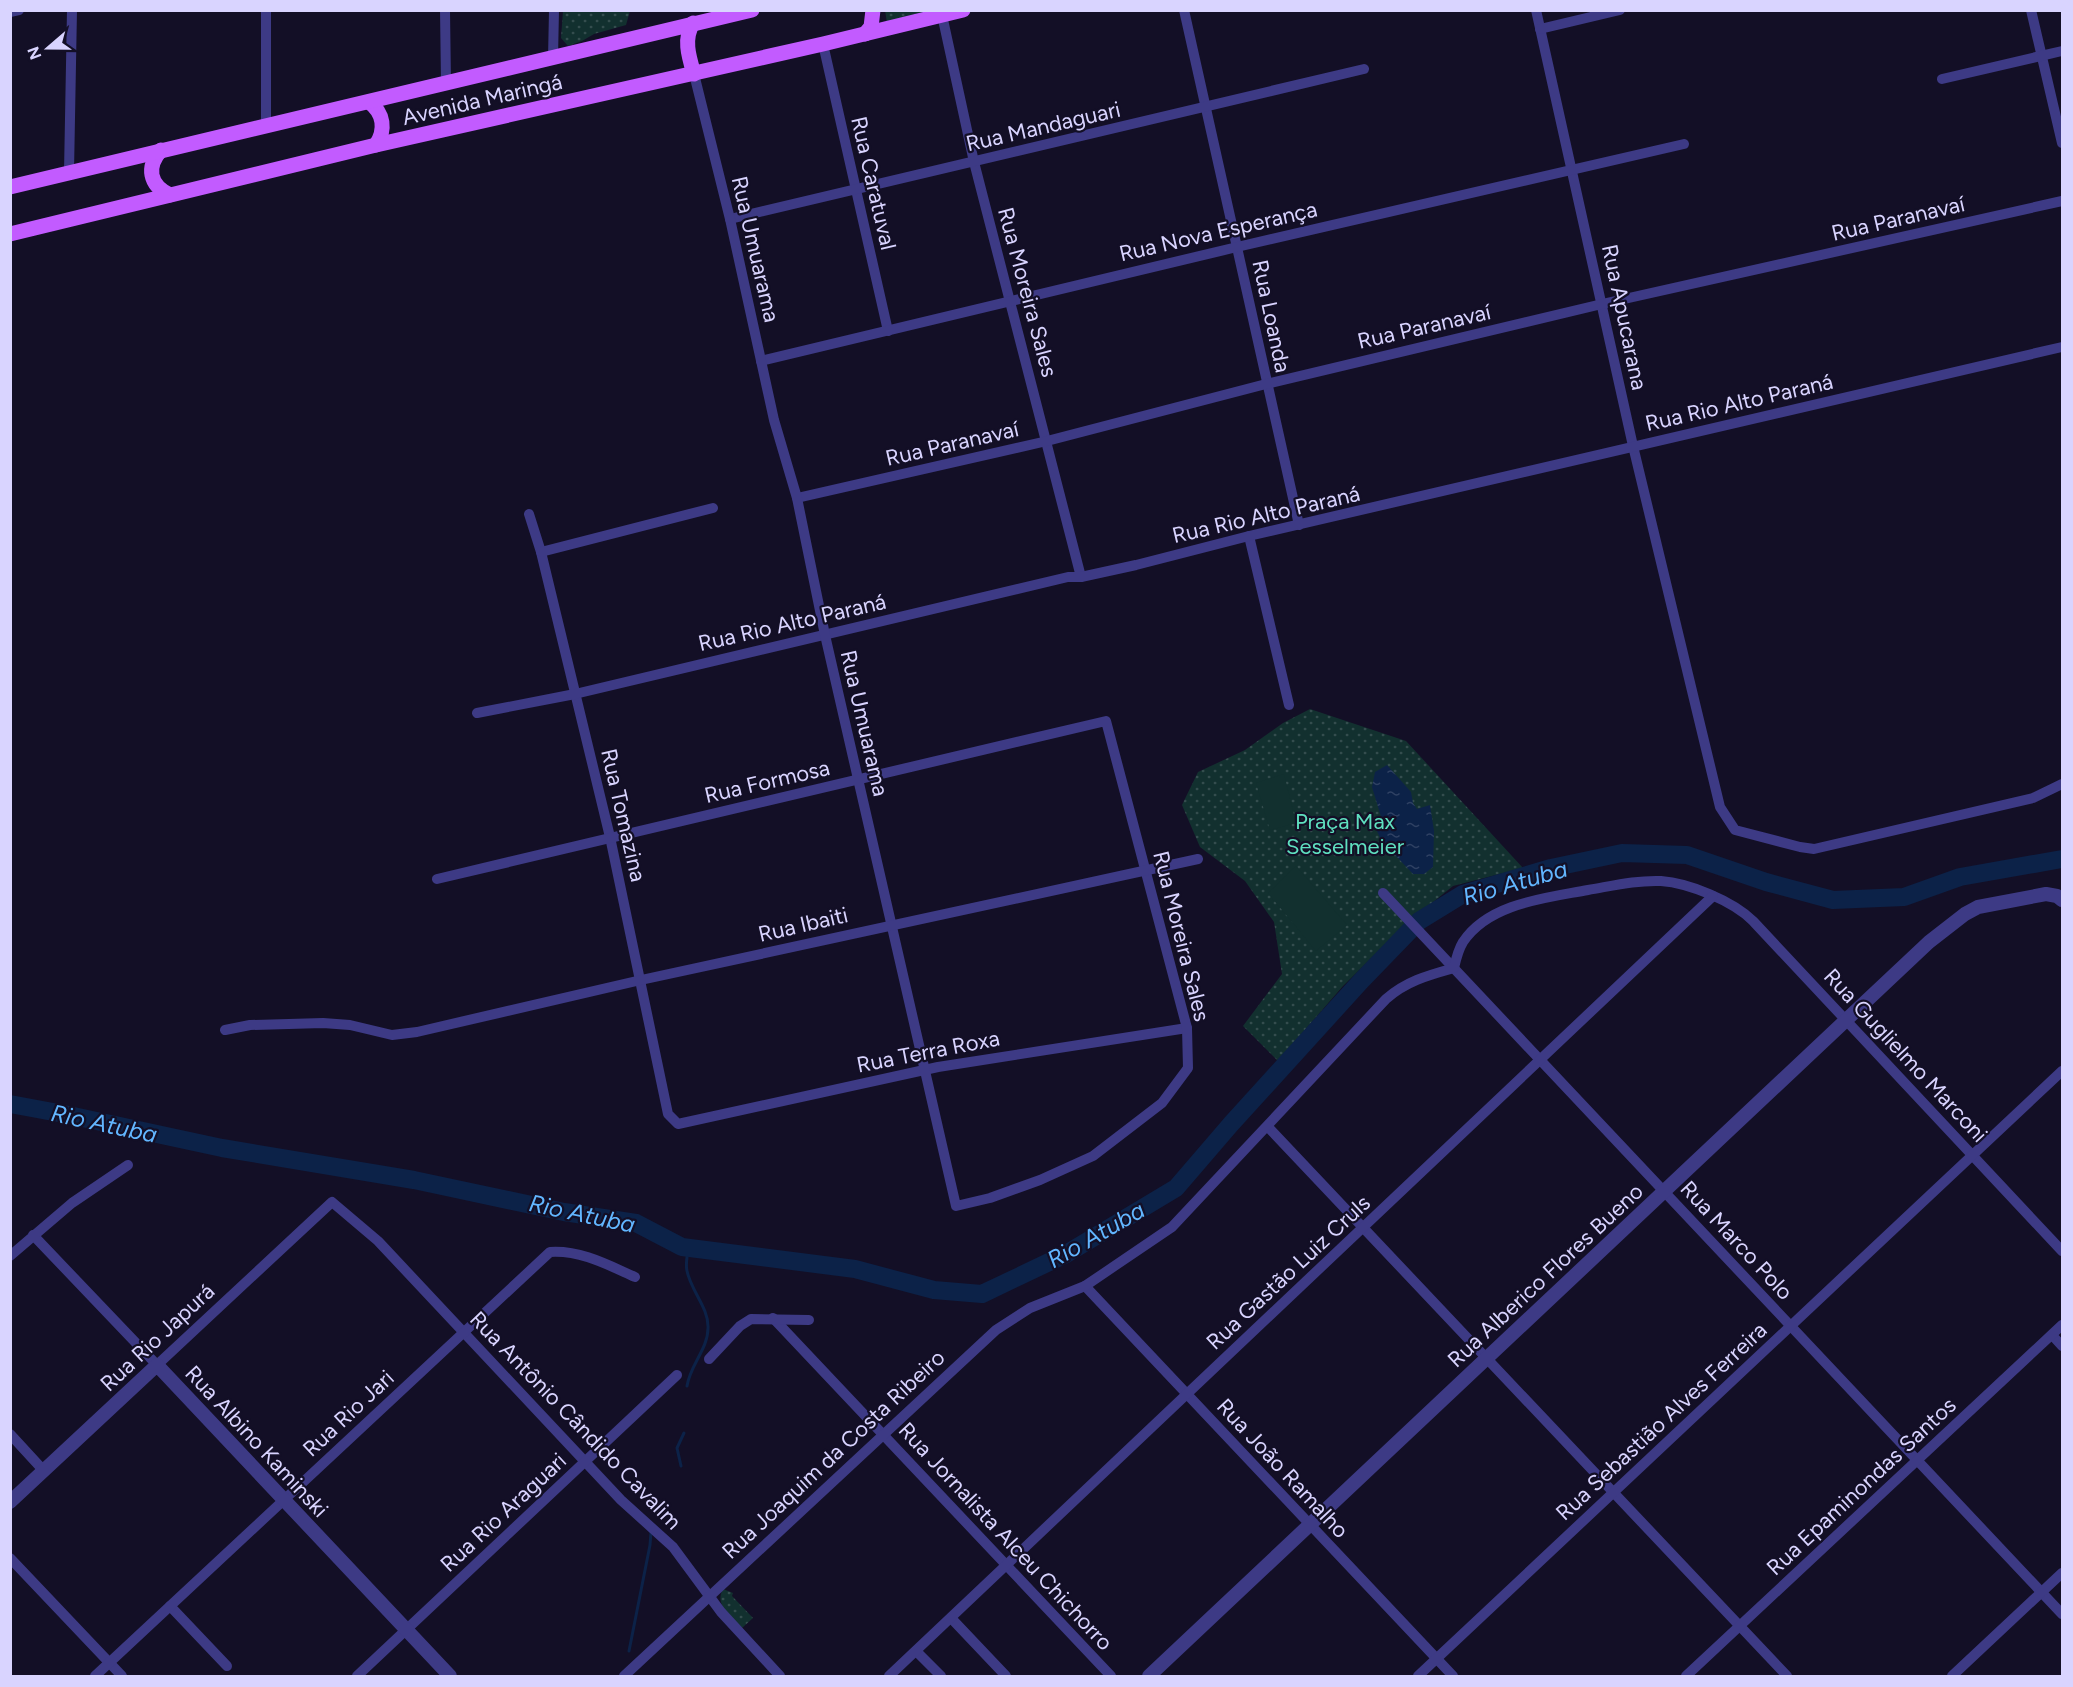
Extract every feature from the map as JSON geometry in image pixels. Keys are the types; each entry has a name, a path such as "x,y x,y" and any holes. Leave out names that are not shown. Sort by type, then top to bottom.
{"main road":[{"name":"Avenida Maringá","path":"10,187 752,10"},
{"path":"865,34 871,27 873,10"},
{"name":"Avenida Maringá","path":"10,234 376,145 694,74 963,10"},
{"path":"693,24 688,31 687,41 694,74"},
{"path":"369,102 379,111 382,120 382,133 376,145"},
{"path":"161,150 151,165 152,176 162,191 170,195"}],"street":[{"path":"10,12 19,10"},
{"path":"69,172 72,10"},
{"path":"266,10 266,126"},
{"path":"445,10 446,83"},
{"path":"553,58 554,10"},
{"name":"Rua Loanda","path":"1184,10 1299,525"},
{"name":"Rua Apucarana","path":"1536,10 1633,446 1720,807 1735,830 1814,849 2033,798 2062,784"},
{"path":"1540,29 1620,10"},
{"path":"2031,10 2062,143"},
{"name":"Rua Moreira Sales","path":"942,15 974,162 1081,577"},
{"name":"Rua Caratuval","path":"823,44 888,331"},
{"path":"1942,79 2062,51"},
{"name":"Rua Mandaguari","path":"730,219 1364,69"},
{"name":"Rua Umuarama","path":"694,74 730,219 774,420 797,498 825,635 956,1206"},
{"name":"Rua Nova Esperança","path":"761,361 1010,300 1684,144"},
{"name":"Rua Paranavaí","path":"797,498 1047,441 1266,384 1602,304 2062,201"},
{"name":"Rua Rio Alto Paraná","path":"477,714 1057,580 1081,577 2062,347"},
{"path":"541,552 712,508"},
{"name":"Rua Tomazina","path":"529,514 541,552 610,837 668,1114 678,1124"},
{"path":"1249,536 1289,705"},
{"name":"Rua Moreira Sales","path":"956,1206 990,1198 1040,1180 1093,1156 1162,1103 1188,1068 1187,1028 1106,721"},
{"name":"Rua Formosa","path":"437,879 1106,721"},
{"name":"Rua Ibaiti","path":"225,1030 250,1024 311,1023 350,1025 392,1035 417,1032 641,980 1198,858"},
{"name":"Rua Guglielmo Marconi","path":"1454,968 1459,948 1464,939 1475,929 1489,918 1527,903 1622,884 1649,881 1673,883 1735,906 1743,911 2062,1251"},
{"name":"Rua Marco Polo","path":"1383,893 2062,1614"},
{"name":"Rua Alberico Flores Bueno","path":"1149,1677 1929,942 1973,909 2038,895 2060,898"},
{"name":"Rua Gastão Luiz Cruls","path":"889,1677 1713,896"},
{"name":"Rua Joaquim da Costa Ribeiro","path":"624,1677 1005,1323 1030,1308 1085,1286 1172,1227 1397,989 1412,981 1454,968"},
{"name":"Rua Terra Roxa","path":"678,1124 925,1069 1187,1028"},
{"name":"Rua Sebastião Alves Ferreira","path":"1418,1677 2062,1071"},
{"path":"1268,1127 1788,1677"},
{"path":"10,1256 72,1203 128,1165"},
{"name":"Rua Antônio Cândido Cavalim","path":"332,1202 378,1241 621,1500 673,1547 731,1624 780,1677"},
{"name":"Rua Rio Japurá","path":"10,1502 332,1202"},
{"name":"Rua Albino Kaminski","path":"33,1235 450,1677"},
{"name":"Rua Rio Jari","path":"95,1677 550,1252 566,1252 588,1257 635,1277"},
{"name":"Rua João Ramalho","path":"1085,1286 1453,1677"},
{"path":"709,1359 745,1322 757,1318 809,1320"},
{"name":"Rua Jornalista Alceu Chichorro","path":"773,1318 1111,1677"},
{"name":"Rua Epaminondas Santos","path":"1686,1677 2062,1325"},
{"path":"2052,1335 2062,1347"},
{"name":"Rua Rio Araguari","path":"357,1677 677,1376"},
{"path":"10,1434 44,1471"},
{"path":"10,1558 122,1677"},
{"path":"1952,1677 2062,1573"},
{"path":"171,1606 227,1666"},
{"path":"951,1618 1006,1677"},
{"path":"916,1651 941,1677"}],"green space":[{"path":"563,10 630,11 626,25 594,34 568,46 561,38"},
{"path":"885,10 934,11 887,23"},
{"name":"Praça Max Sesselmeier","path":"1310,709 1406,741 1523,868 1453,886 1406,924 1343,986 1278,1061 1243,1026 1282,974 1274,922 1245,881 1200,847 1182,805 1198,772 1245,750 1283,723"},
{"path":"1284,774 1296,823 1270,830 1256,783"},
{"path":"1296,866 1347,925 1316,951 1268,893"},
{"path":"723,1589 733,1593 732,1596 753,1618 742,1628 722,1605"}],"water":[{"path":"1387,765 1411,792 1417,809 1430,805 1434,831 1433,867 1424,874 1413,874 1381,840 1377,831 1382,820 1372,787 1375,772"}],"waterway":[{"name":"Rio Atuba","path":"10,1104 222,1148 414,1180 564,1212 636,1223 682,1247 855,1269 934,1290 982,1294 1066,1254 1176,1188 1361,981 1419,921 1463,894 1551,868 1622,853 1687,855 1766,882 1833,900 1904,897 1960,877 2062,859"},
{"path":"687,1386 705,1343 708,1328 706,1313 687,1271 688,1247"},
{"path":"681,1466 677,1448 684,1433"},
{"path":"629,1651 651,1532"}]}
